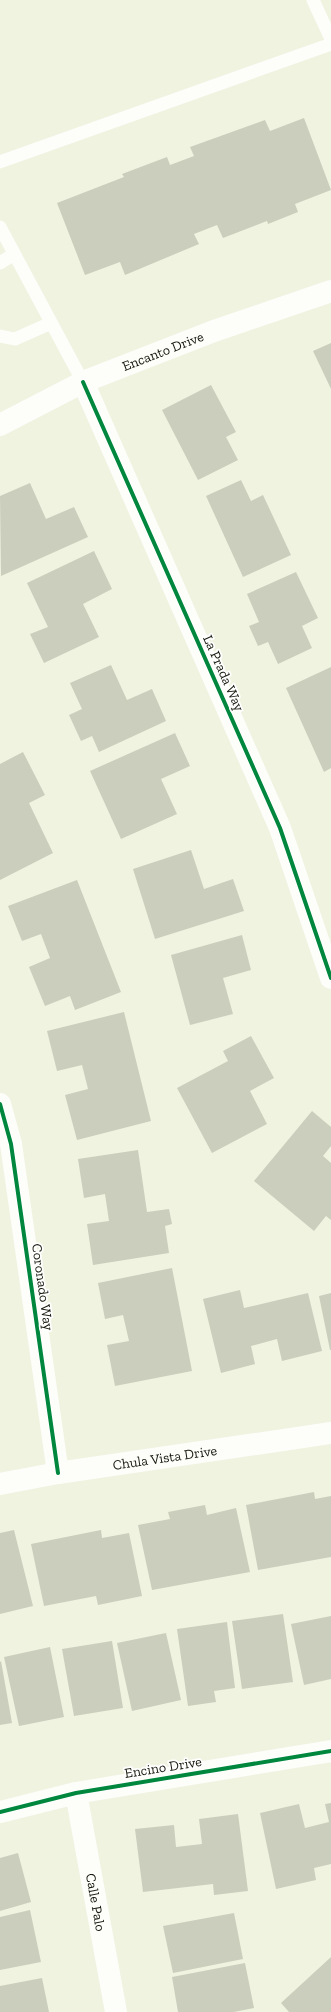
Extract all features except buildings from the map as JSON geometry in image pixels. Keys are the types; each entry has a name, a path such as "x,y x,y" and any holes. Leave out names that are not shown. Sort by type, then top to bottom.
{"street":[{"name":"Encanto Drive","path":"0,425 83,382 214,331 331,291"},
{"name":"La Prada Way","path":"83,382 280,828 331,978"},
{"name":"Coronado Way","path":"0,1104 11,1144 58,1473"},
{"name":"Chula Vista Drive","path":"0,1484 58,1473 331,1433"},
{"name":"Encino Drive","path":"0,1812 76,1793 331,1751"},
{"name":"Calle Palo","path":"76,1793 116,2012"}],"lane":[{"path":"313,0 331,40"},
{"path":"0,162 331,44"},
{"path":"0,227 83,382"},
{"path":"0,263 14,254"},
{"path":"0,336 15,339 51,322"}],"cycle path":[{"path":"83,382 280,828 331,978"},
{"path":"0,1104 11,1144 58,1473"},
{"path":"0,1812 76,1793 331,1751"}]}
